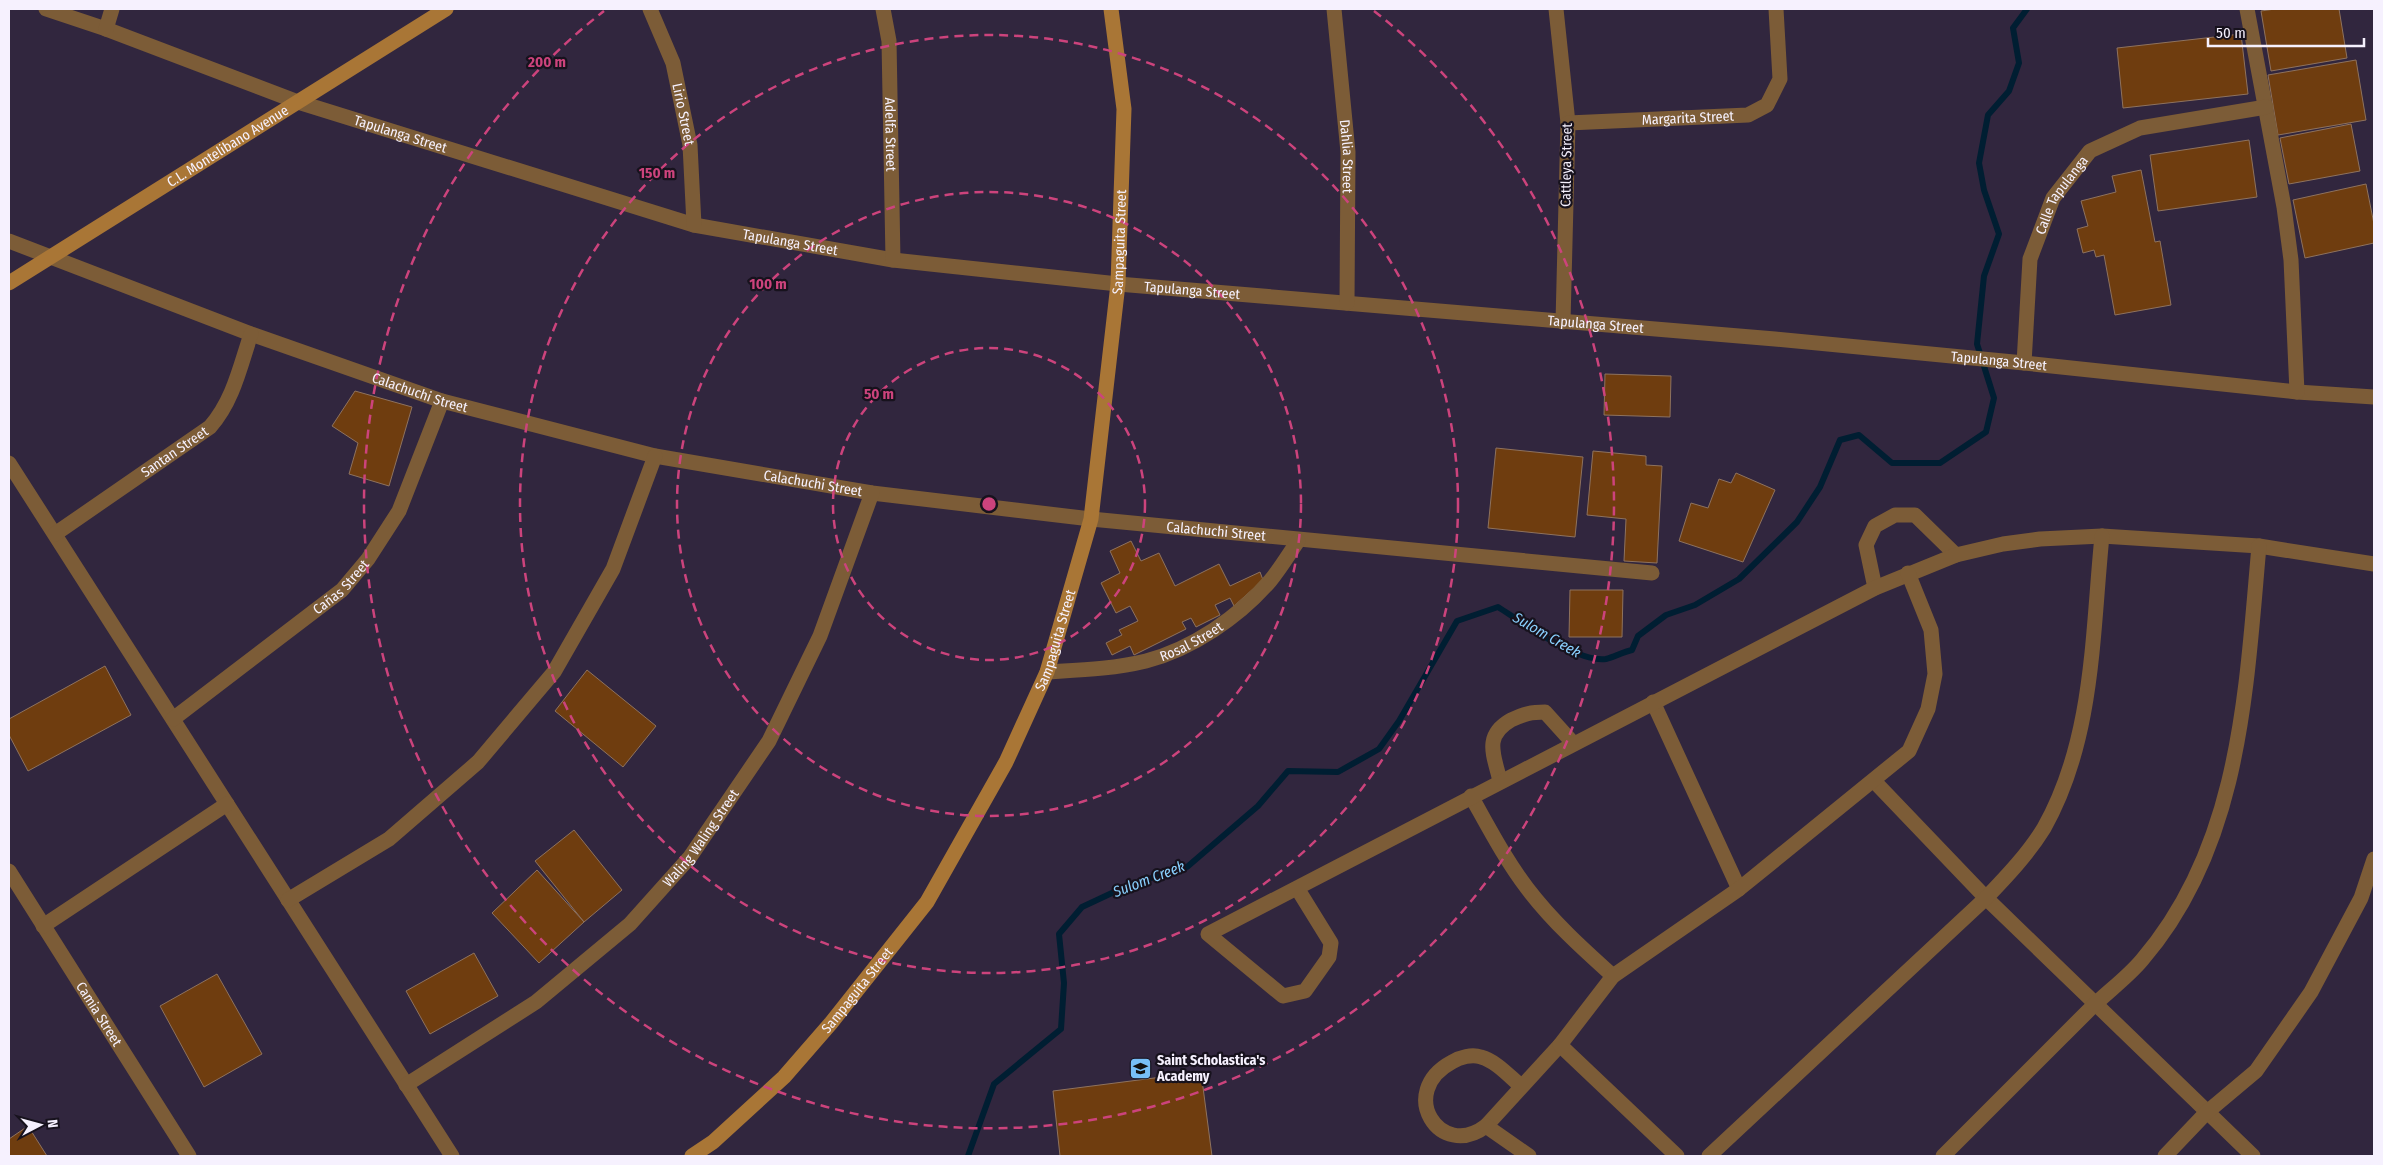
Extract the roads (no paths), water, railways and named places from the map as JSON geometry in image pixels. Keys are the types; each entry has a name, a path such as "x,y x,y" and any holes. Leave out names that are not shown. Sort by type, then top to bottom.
{"street":[{"name":"Tapulanga Street","path":"46,9 106,29 298,102 694,225 892,260 1118,284 1775,339 2297,392 2374,397"},
{"path":"106,29 112,9"},
{"name":"C.L. Montelibano Avenue","path":"9,283 446,9"},
{"name":"Lirio Street","path":"650,9 673,63 690,145 694,225"},
{"name":"Adelfa Street","path":"883,9 889,41 892,260"},
{"name":"Sampaguita Street","path":"692,1156 713,1142 784,1077 831,1023 927,902 1006,762 1047,672 1091,520 1118,284 1124,109 1111,9"},
{"name":"Dahlia Street","path":"1334,9 1348,152 1347,304"},
{"name":"Cattleya Street","path":"1556,9 1568,123 1563,322"},
{"name":"Margarita Street","path":"1568,123 1748,115 1767,105 1780,79 1776,9"},
{"path":"2247,9 2266,107 2291,260 2297,392"},
{"name":"Calle Tapulanga","path":"2024,363 2030,259 2053,198 2090,151 2140,128 2266,107"},
{"name":"Calachuchi Street","path":"9,241 250,334 442,401 655,456 872,493 1091,520 1652,573"},
{"name":"Santan Street","path":"55,534 210,427 221,414 229,398 250,334"},
{"name":"Cañas Street","path":"173,719 342,590 368,559 399,511 442,401"},
{"path":"288,900 396,833 478,762 547,679 613,569 655,456"},
{"path":"9,463 452,1156"},
{"name":"Waling Waling Street","path":"406,1085 536,1002 630,924 690,857 769,741 820,636 872,493"},
{"path":"1875,588 1866,545 1875,526 1895,515 1915,515 1956,555"},
{"path":"1709,1156 1986,898 2021,860 2043,829 2063,789 2077,749 2085,710 2102,536"},
{"path":"1297,888 1330,943 1329,958 1305,991 1283,996 1208,934 1875,588 1956,555 2003,544 2040,539 2102,536 2259,546 2374,564"},
{"name":"Rosal Street","path":"1047,672 1098,669 1146,660 1193,642 1234,616 1270,582 1298,541"},
{"path":"1943,1156 2096,1003 2142,961 2169,923 2190,886 2210,844 2228,790 2239,738 2248,674 2259,546"},
{"path":"1521,1086 1495,1064 1480,1056 1460,1057 1442,1067 1430,1081 1425,1098 1428,1115 1442,1130 1460,1137 1478,1132 1486,1126 1560,1045 1613,976 1739,889 1909,751 1928,709 1935,674 1931,630 1908,573"},
{"path":"1653,702 1739,889"},
{"path":"1500,781 1493,751 1493,736 1500,726 1527,712 1545,712 1573,743"},
{"path":"1874,781 1986,898 2096,1003 2206,1113 2253,1156"},
{"path":"1472,796 1503,854 1528,889 1566,934 1613,976"},
{"path":"43,926 227,804"},
{"path":"2165,1156 2206,1113 2256,1071 2311,992 2361,898 2374,859"},
{"name":"Camia Street","path":"9,871 188,1156"},
{"path":"1560,1045 1677,1156"},
{"path":"1486,1126 1529,1156"}],"waterway":[{"name":"Sulom Creek","path":"968,1156 994,1084 1061,1029 1064,983 1059,934 1082,907 1129,885 1187,867 1258,806 1288,771 1338,772 1379,749 1399,721 1457,621 1498,607 1550,640 1581,655 1594,659 1606,659 1632,650 1638,636 1666,615 1695,605 1739,579 1797,522 1820,487 1840,440 1859,435 1892,463 1940,463 1986,432 1994,398 1977,344 1984,276 1999,234 1984,190 1979,163 1988,115 2009,91 2019,63 2013,28 2027,9"}],"place":[{"name":"Saint Scholastica's Academy","path":"1141,1068"}]}
